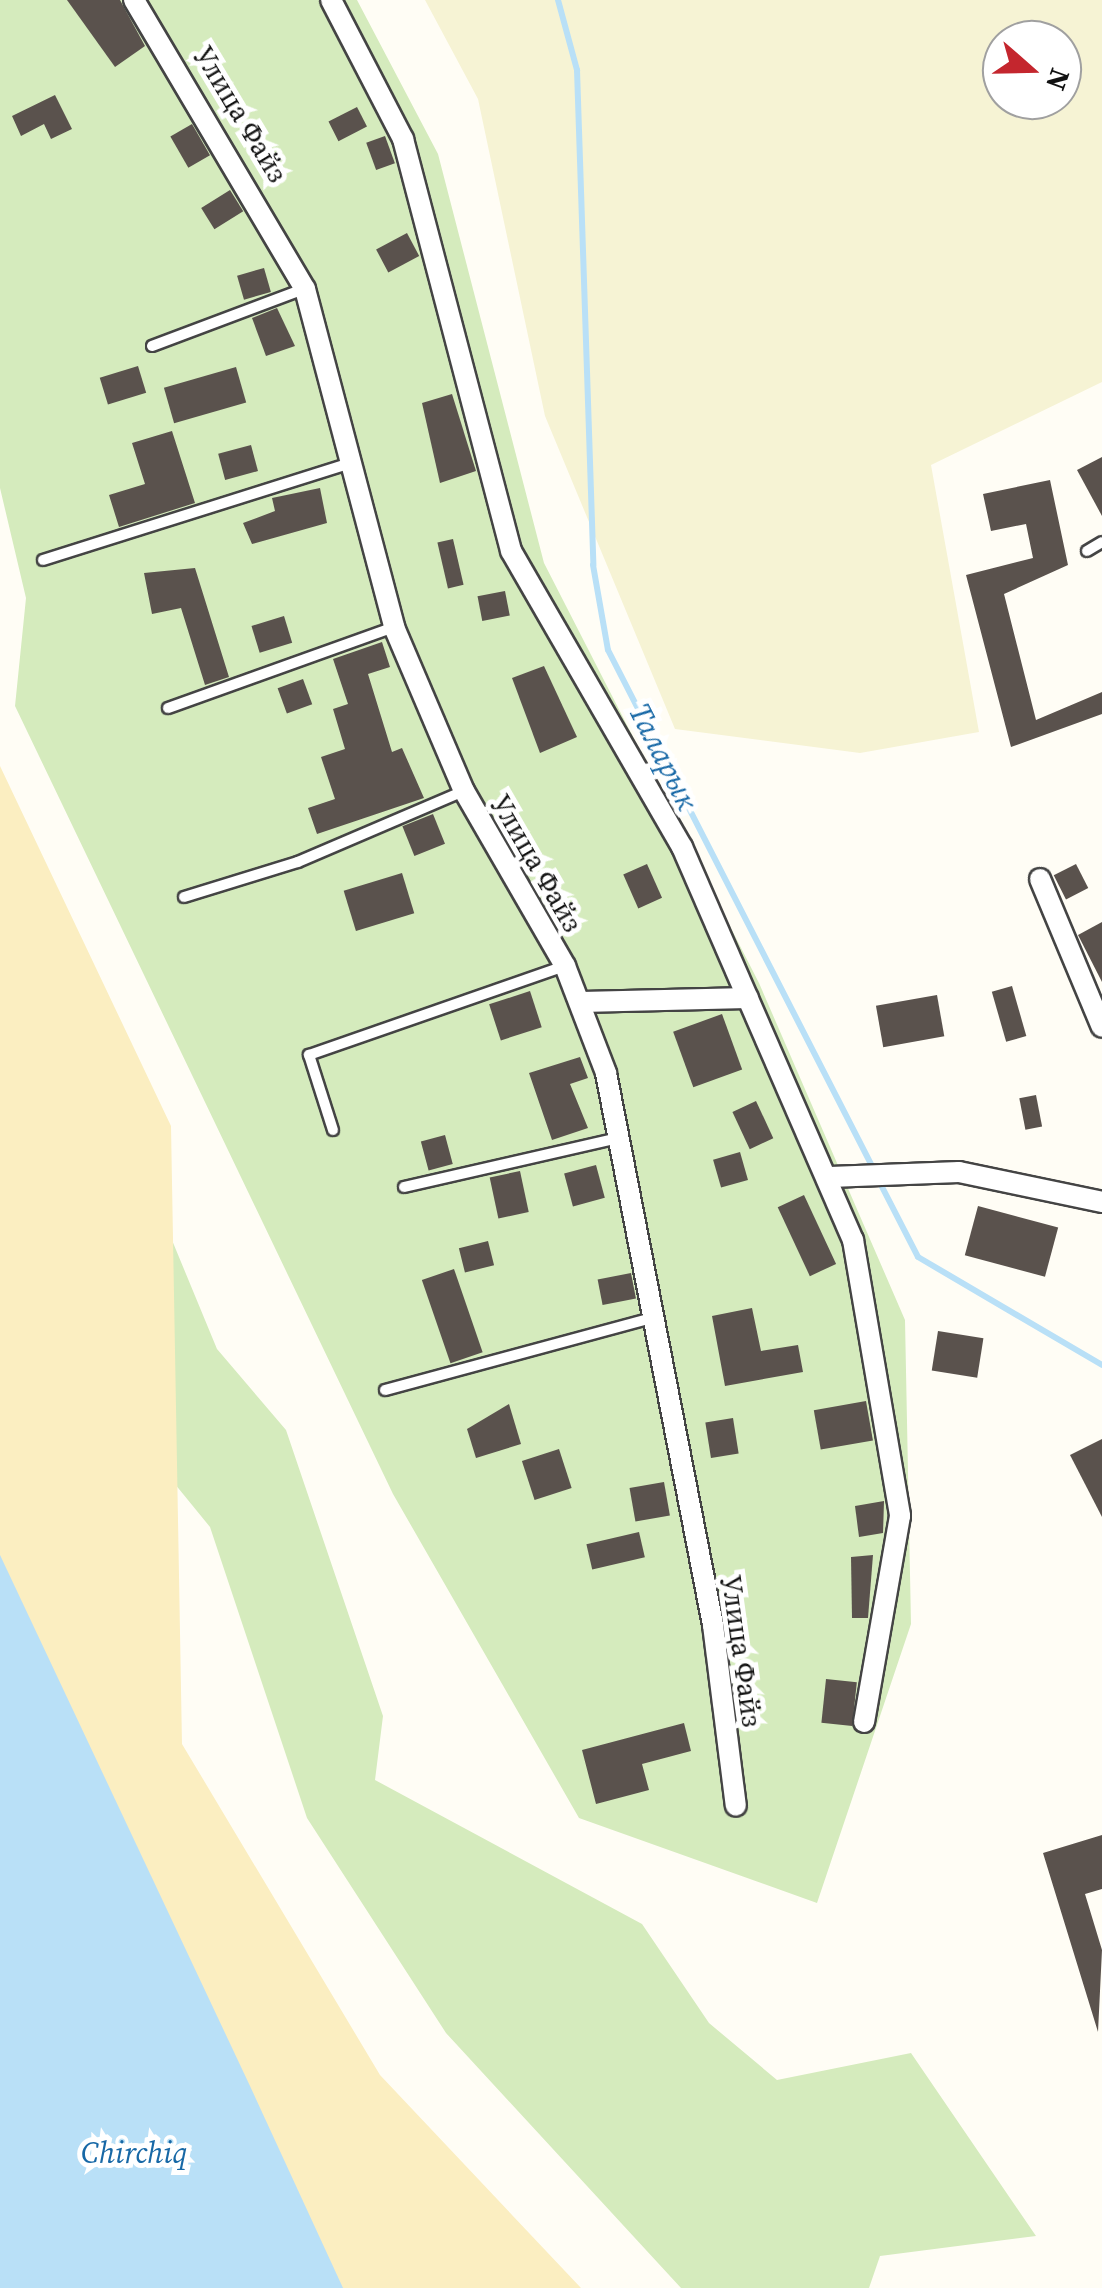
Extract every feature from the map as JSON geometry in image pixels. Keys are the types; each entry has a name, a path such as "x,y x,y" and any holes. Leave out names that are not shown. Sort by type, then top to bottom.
{"street":[{"name":"Улица Файз","path":"134,0 305,289 394,627 464,791 582,1002 619,1137 656,1316 736,1806"},
{"path":"330,0 403,139 511,551 682,846 830,1177 881,1368 900,1516 864,1722"},
{"path":"1040,878 1102,1027"},
{"path":"582,1002 748,998"},
{"path":"830,1177 857,1172 959,1172 1102,1202"}],"lane":[{"path":"152,346 305,289"},
{"path":"43,560 352,462"},
{"path":"1087,551 1102,542"},
{"path":"168,708 394,627"},
{"path":"184,897 298,862 464,791"},
{"path":"333,1130 309,1054 565,966"},
{"path":"404,1187 619,1137"},
{"path":"385,1390 656,1316"}],"shaded area":[{"path":"425,0 1102,0 1102,382 931,465 979,732 860,753 675,729 545,416 478,99"}],"green space":[{"path":"0,0 357,0 438,154 544,563 759,983 905,1320 911,1624 817,1903 579,1818 393,1494 15,706 26,598 0,488"},
{"path":"0,977 100,1066 217,1349 286,1430 383,1716 375,1780 642,1924 709,2023 777,2080 911,2053 1036,2236 880,2256 869,2288 681,2288 446,2033 307,1818 210,1527 170,1478"}],"sand":[{"path":"0,766 171,1126 182,1744 380,2075 581,2288 0,2288"}],"water":[{"name":"Chirchiq","path":"0,1555 250,2086 343,2288 0,2288"}],"building":[{"path":"67,0 120,0 145,46 115,67"},
{"path":"55,95 72,129 51,139 44,124 21,136 12,116"},
{"path":"357,107 367,127 338,141 328,122"},
{"path":"192,124 210,155 188,168 170,136"},
{"path":"385,136 395,163 376,170 366,143"},
{"path":"230,190 243,211 214,229 201,208"},
{"path":"407,233 419,256 388,272 376,249"},
{"path":"264,268 271,292 244,300 237,276"},
{"path":"277,308 295,346 266,356 252,318"},
{"path":"138,366 146,393 108,404 100,378"},
{"path":"236,367 246,403 174,423 164,388"},
{"path":"452,394 476,471 440,483 422,403"},
{"path":"172,431 195,503 119,527 109,495 145,484 132,443"},
{"path":"251,445 258,471 225,480 218,454"},
{"path":"1102,457 1102,516 1077,470"},
{"path":"1050,480 1068,565 1004,594 1036,720 1102,692 1102,714 1011,747 966,575 1033,558 1026,524 991,531 983,494"},
{"path":"320,488 327,523 252,544 243,523 275,511 272,498"},
{"path":"453,539 464,585 448,588 437,543"},
{"path":"195,568 229,677 205,685 181,608 152,614 144,573"},
{"path":"505,591 510,616 482,621 478,596"},
{"path":"284,616 292,643 260,653 251,626"},
{"path":"382,642 390,667 368,674 392,752 402,748 424,798 317,834 308,808 335,799 321,757 345,749 333,709 348,704 333,659"},
{"path":"544,666 577,737 540,753 512,678"},
{"path":"303,679 312,704 287,714 278,688"},
{"path":"433,814 445,844 414,856 402,826"},
{"path":"647,864 662,898 638,908 623,875"},
{"path":"1076,864 1088,888 1066,899 1054,875"},
{"path":"402,873 414,913 356,931 344,891"},
{"path":"1102,922 1102,982 1078,935"},
{"path":"1012,986 1026,1036 1006,1042 992,992"},
{"path":"530,991 542,1027 501,1040 489,1004"},
{"path":"937,995 944,1036 883,1047 876,1006"},
{"path":"722,1014 742,1069 693,1087 673,1032"},
{"path":"580,1057 588,1078 570,1084 588,1128 552,1140 529,1073"},
{"path":"1036,1095 1042,1126 1025,1130 1019,1098"},
{"path":"756,1101 773,1138 750,1149 732,1112"},
{"path":"445,1135 453,1164 429,1170 421,1141"},
{"path":"740,1152 748,1180 721,1188 713,1160"},
{"path":"596,1165 605,1198 573,1206 564,1174"},
{"path":"520,1171 529,1212 498,1219 490,1177"},
{"path":"804,1195 836,1264 810,1276 778,1207"},
{"path":"978,1206 1058,1227 1045,1277 965,1255"},
{"path":"488,1241 494,1265 465,1273 459,1248"},
{"path":"454,1269 483,1352 451,1363 422,1280"},
{"path":"631,1273 636,1299 603,1305 598,1279"},
{"path":"752,1308 761,1351 798,1345 803,1372 725,1386 712,1316"},
{"path":"938,1331 983,1338 977,1378 932,1371"},
{"path":"866,1401 873,1440 821,1450 814,1410"},
{"path":"509,1404 521,1444 476,1458 467,1429"},
{"path":"733,1418 739,1454 711,1458 705,1422"},
{"path":"1102,1439 1102,1517 1070,1455"},
{"path":"559,1449 572,1488 535,1500 522,1461"},
{"path":"664,1482 670,1515 635,1522 630,1488"},
{"path":"884,1501 883,1533 859,1537 855,1506"},
{"path":"639,1532 645,1557 592,1569 586,1544"},
{"path":"873,1555 868,1618 852,1618 851,1557"},
{"path":"826,1679 857,1682 852,1726 821,1723"},
{"path":"684,1723 691,1751 642,1764 649,1790 596,1804 582,1750"},
{"path":"1102,1835 1102,1889 1085,1894 1102,1950 1098,2032 1043,1853"}],"waterway":[{"name":"Таларык","path":"558,0 577,70 593,565 608,650 874,1170"},
{"name":"Таларык","path":"879,1181 918,1257 1102,1365"}]}
